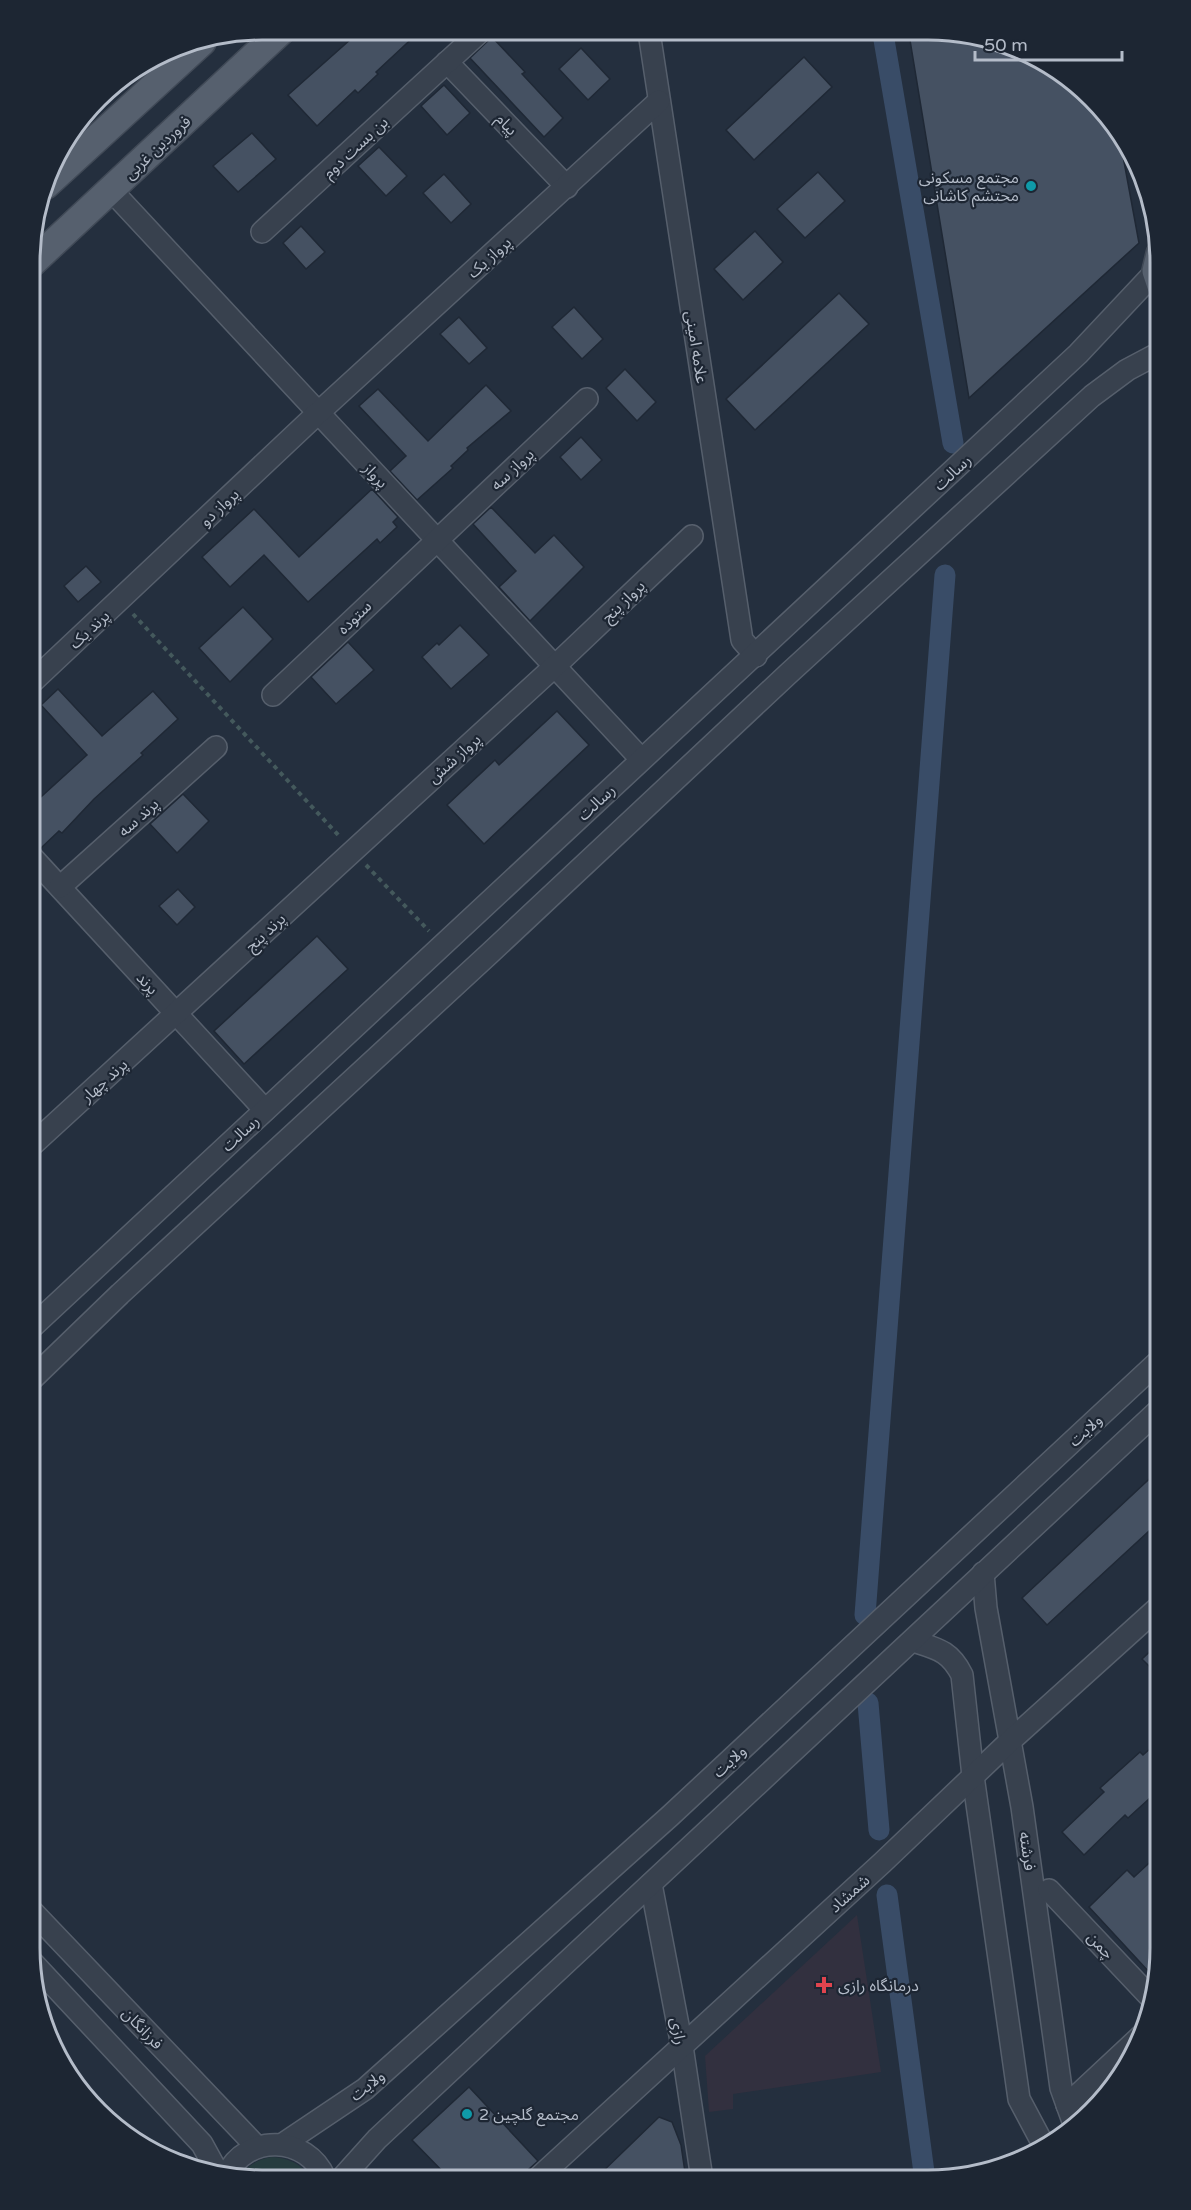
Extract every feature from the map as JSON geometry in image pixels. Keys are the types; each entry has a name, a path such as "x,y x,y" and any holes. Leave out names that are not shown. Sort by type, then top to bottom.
{"main road":[{"name":"فروردین غربی","path":"40,255 271,40"},
{"path":"73,148 189,53"}],"street":[{"name":"بن بست دوم","path":"262,232 472,40"},
{"name":"علامه امینی","path":"650,40 742,640 756,656"},
{"name":"پیام","path":"447,62 567,187"},
{"name":"پرواز یک","path":"318,413 659,101"},
{"name":"پرواز","path":"111,190 641,759"},
{"name":"رسالت","path":"40,1320 641,759 756,656 1078,354 1150,279"},
{"path":"40,1371 120,1294 489,954 788,674 1092,396 1127,370 1150,358"},
{"name":"پرواز سه","path":"437,540 587,399"},
{"name":"پرواز دو","path":"120,601 318,413"},
{"name":"پرواز پنج","path":"555,666 692,536"},
{"name":"ستوده","path":"273,695 437,540"},
{"name":"پرند یک","path":"40,675 120,601"},
{"name":"پرواز شش","path":"352,850 555,666"},
{"name":"پرند سه","path":"60,888 216,747"},
{"name":"پرند پنج","path":"177,1014 352,850"},
{"name":"پرند","path":"40,866 265,1110"},
{"name":"پرند چهار","path":"40,1138 177,1014"},
{"name":"ولایت","path":"283,2144 365,2089 383,2073 670,1816 1150,1369"},
{"path":"349,2170 377,2139 1150,1418"},
{"name":"فرشته","path":"983,1573 986,1608 1022,1808 1061,2088 1071,2117"},
{"name":"شمشاد","path":"547,2170 882,1863 1009,1742 1150,1615"},
{"path":"913,1641 942,1650 955,1660 962,1675 973,1776 1019,2099 1041,2140"},
{"name":"رازی","path":"651,1884 682,2046 701,2170"},
{"name":"چمن","path":"1049,1890 1146,1992"},
{"name":"فرزانگان","path":"40,1920 256,2147"},
{"path":"42,1972 202,2144 213,2164"},
{"path":"1067,2105 1125,2051"},
{"path":"232,2168 245,2153 256,2147 283,2144 306,2153 320,2170"}],"path":[{"path":"120,601 443,946"}],"shaded area":[{"name":"درمانگاه رازی","path":"857,1915 881,2072 733,2094 733,2109 709,2112 705,2056"}],"green space":[{"path":"271,2157 283,2159 294,2162 303,2170 246,2169"}],"building":[{"path":"350,40 410,40 376,72 378,74 358,93 355,90 317,126 288,95"},
{"path":"489,40 495,40 525,72 522,74 563,118 544,137 470,58"},
{"name":"مجتمع مسکونی محتشم کاشانی","path":"910,40 957,42 1000,52 1027,63 1064,86 1105,127 1123,155 1139,243 969,398"},
{"path":"581,48 610,79 588,100 559,69"},
{"path":"804,57 832,87 754,160 726,130"},
{"path":"444,85 470,113 447,135 421,106"},
{"path":"252,133 276,159 238,192 213,166"},
{"path":"379,147 407,176 386,196 358,166"},
{"path":"818,172 845,201 805,238 777,209"},
{"path":"444,174 471,204 451,223 423,193"},
{"path":"301,226 325,252 306,269 283,243"},
{"path":"755,231 783,262 743,300 714,269"},
{"path":"839,293 869,324 755,430 726,399"},
{"path":"574,307 603,339 582,359 552,327"},
{"path":"459,317 487,348 469,364 440,334"},
{"path":"625,369 656,402 637,421 606,388"},
{"path":"486,385 511,411 467,448 468,450 451,466 453,468 417,500 390,471 406,456 359,406 378,389 428,441"},
{"path":"581,437 602,460 581,480 560,457"},
{"path":"372,489 398,517 393,522 397,527 380,543 377,539 308,602 264,555 230,587 202,557 254,509 299,557"},
{"path":"491,507 535,553 554,535 584,567 530,621 499,587 516,571 473,524"},
{"path":"86,566 101,582 78,602 64,586"},
{"path":"243,607 273,639 230,682 199,648"},
{"path":"460,625 489,655 451,689 422,657"},
{"path":"348,642 374,670 336,704 311,677"},
{"path":"58,689 102,736 153,691 178,719 141,753 143,755 94,799 62,833 59,831 41,848 40,798 87,755 41,705"},
{"path":"557,711 589,745 484,844 447,805 495,760 499,765"},
{"path":"183,794 209,821 177,853 150,824"},
{"path":"178,889 195,907 177,925 159,906"},
{"path":"317,936 348,969 244,1064 214,1031"},
{"path":"1150,1478 1150,1530 1047,1625 1022,1598"},
{"path":"1150,1651 1150,1667 1142,1659"},
{"path":"1150,1749 1150,1798 1128,1818 1125,1815 1084,1855 1062,1832 1104,1792 1100,1788 1140,1752 1143,1755"},
{"path":"1150,1862 1149,1972 1089,1907 1127,1870 1134,1877"},
{"name":"مجتمع گلچین 2","path":"469,2087 538,2161 528,2170 441,2170 412,2140"},
{"path":"659,2117 672,2122 681,2145 685,2170 604,2170"}],"waterway":[{"path":"884,40 953,443"},
{"path":"865,1615 945,575"},
{"path":"868,1703 879,1830"},
{"path":"887,1895 924,2170"}],"place":[{"name":"مجتمع مسکونی محتشم کاشانی","path":"1031,186"},
{"name":"درمانگاه رازی","path":"824,1985"},
{"name":"مجتمع گلچین 2","path":"467,2114"}]}
